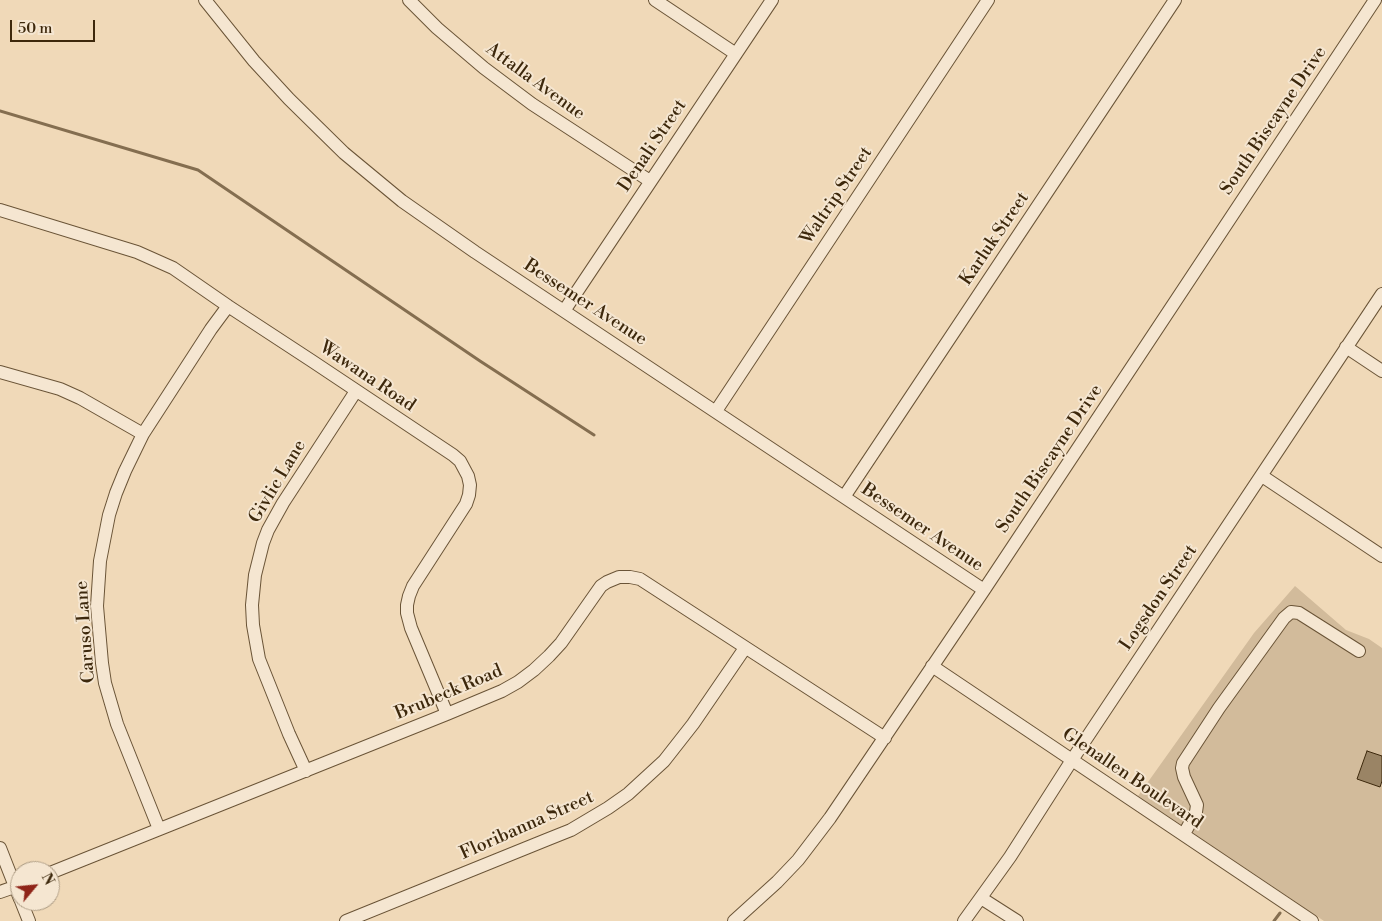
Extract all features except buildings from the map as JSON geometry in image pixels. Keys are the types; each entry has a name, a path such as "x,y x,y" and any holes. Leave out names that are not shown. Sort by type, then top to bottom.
{"street":[{"name":"Bessemer Avenue","path":"204,0 254,62 317,128 402,201 475,252 984,590"},
{"name":"Attalla Avenue","path":"409,0 437,28 484,68 532,104 650,181"},
{"path":"655,0 736,54"},
{"name":"Denali Street","path":"564,311 772,0"},
{"name":"Waltrip Street","path":"716,411 988,0"},
{"name":"Karluk Street","path":"844,496 1175,0"},
{"name":"South Biscayne Drive","path":"734,921 777,882 814,840 885,738 1375,0"},
{"name":"Wawana Road","path":"0,210 137,252 173,268 453,455 463,465 470,485 466,504 413,586 407,605 411,628 447,714"},
{"name":"Logsdon Street","path":"964,921 1010,857 1072,760 1382,294"},
{"name":"Caruso Lane","path":"160,829 120,732 110,702 102,663 97,606 100,561 109,515 125,471 143,434 228,306"},
{"path":"1346,347 1382,371"},
{"path":"0,372 60,389 80,398 143,434"},
{"name":"Givlic Lane","path":"306,771 259,659 253,625 252,605 255,575 263,543 283,502 356,391"},
{"path":"1262,476 1382,556"},
{"name":"Brubeck Road","path":"60,869 502,691 534,670 561,643 601,586 619,577 630,577 640,580 885,738"},
{"path":"1184,834 1196,812 1197,805 1184,777 1183,763 1219,708 1284,618 1291,612 1300,614 1359,651"},
{"name":"Floribanna Street","path":"346,921 571,830 608,808 628,794 664,761 693,724 745,648"},
{"name":"Glenallen Boulevard","path":"932,666 1312,921"},
{"path":"0,848 10,869"},
{"path":"981,898 1017,921"}],"shaded area":[{"path":"1295,586 1346,630 1369,639 1382,648 1382,921 1324,921 1138,796 1254,633"}],"waterway":[{"path":"0,111 198,170 480,361 594,435"},
{"path":"1274,921 1280,913"}]}
